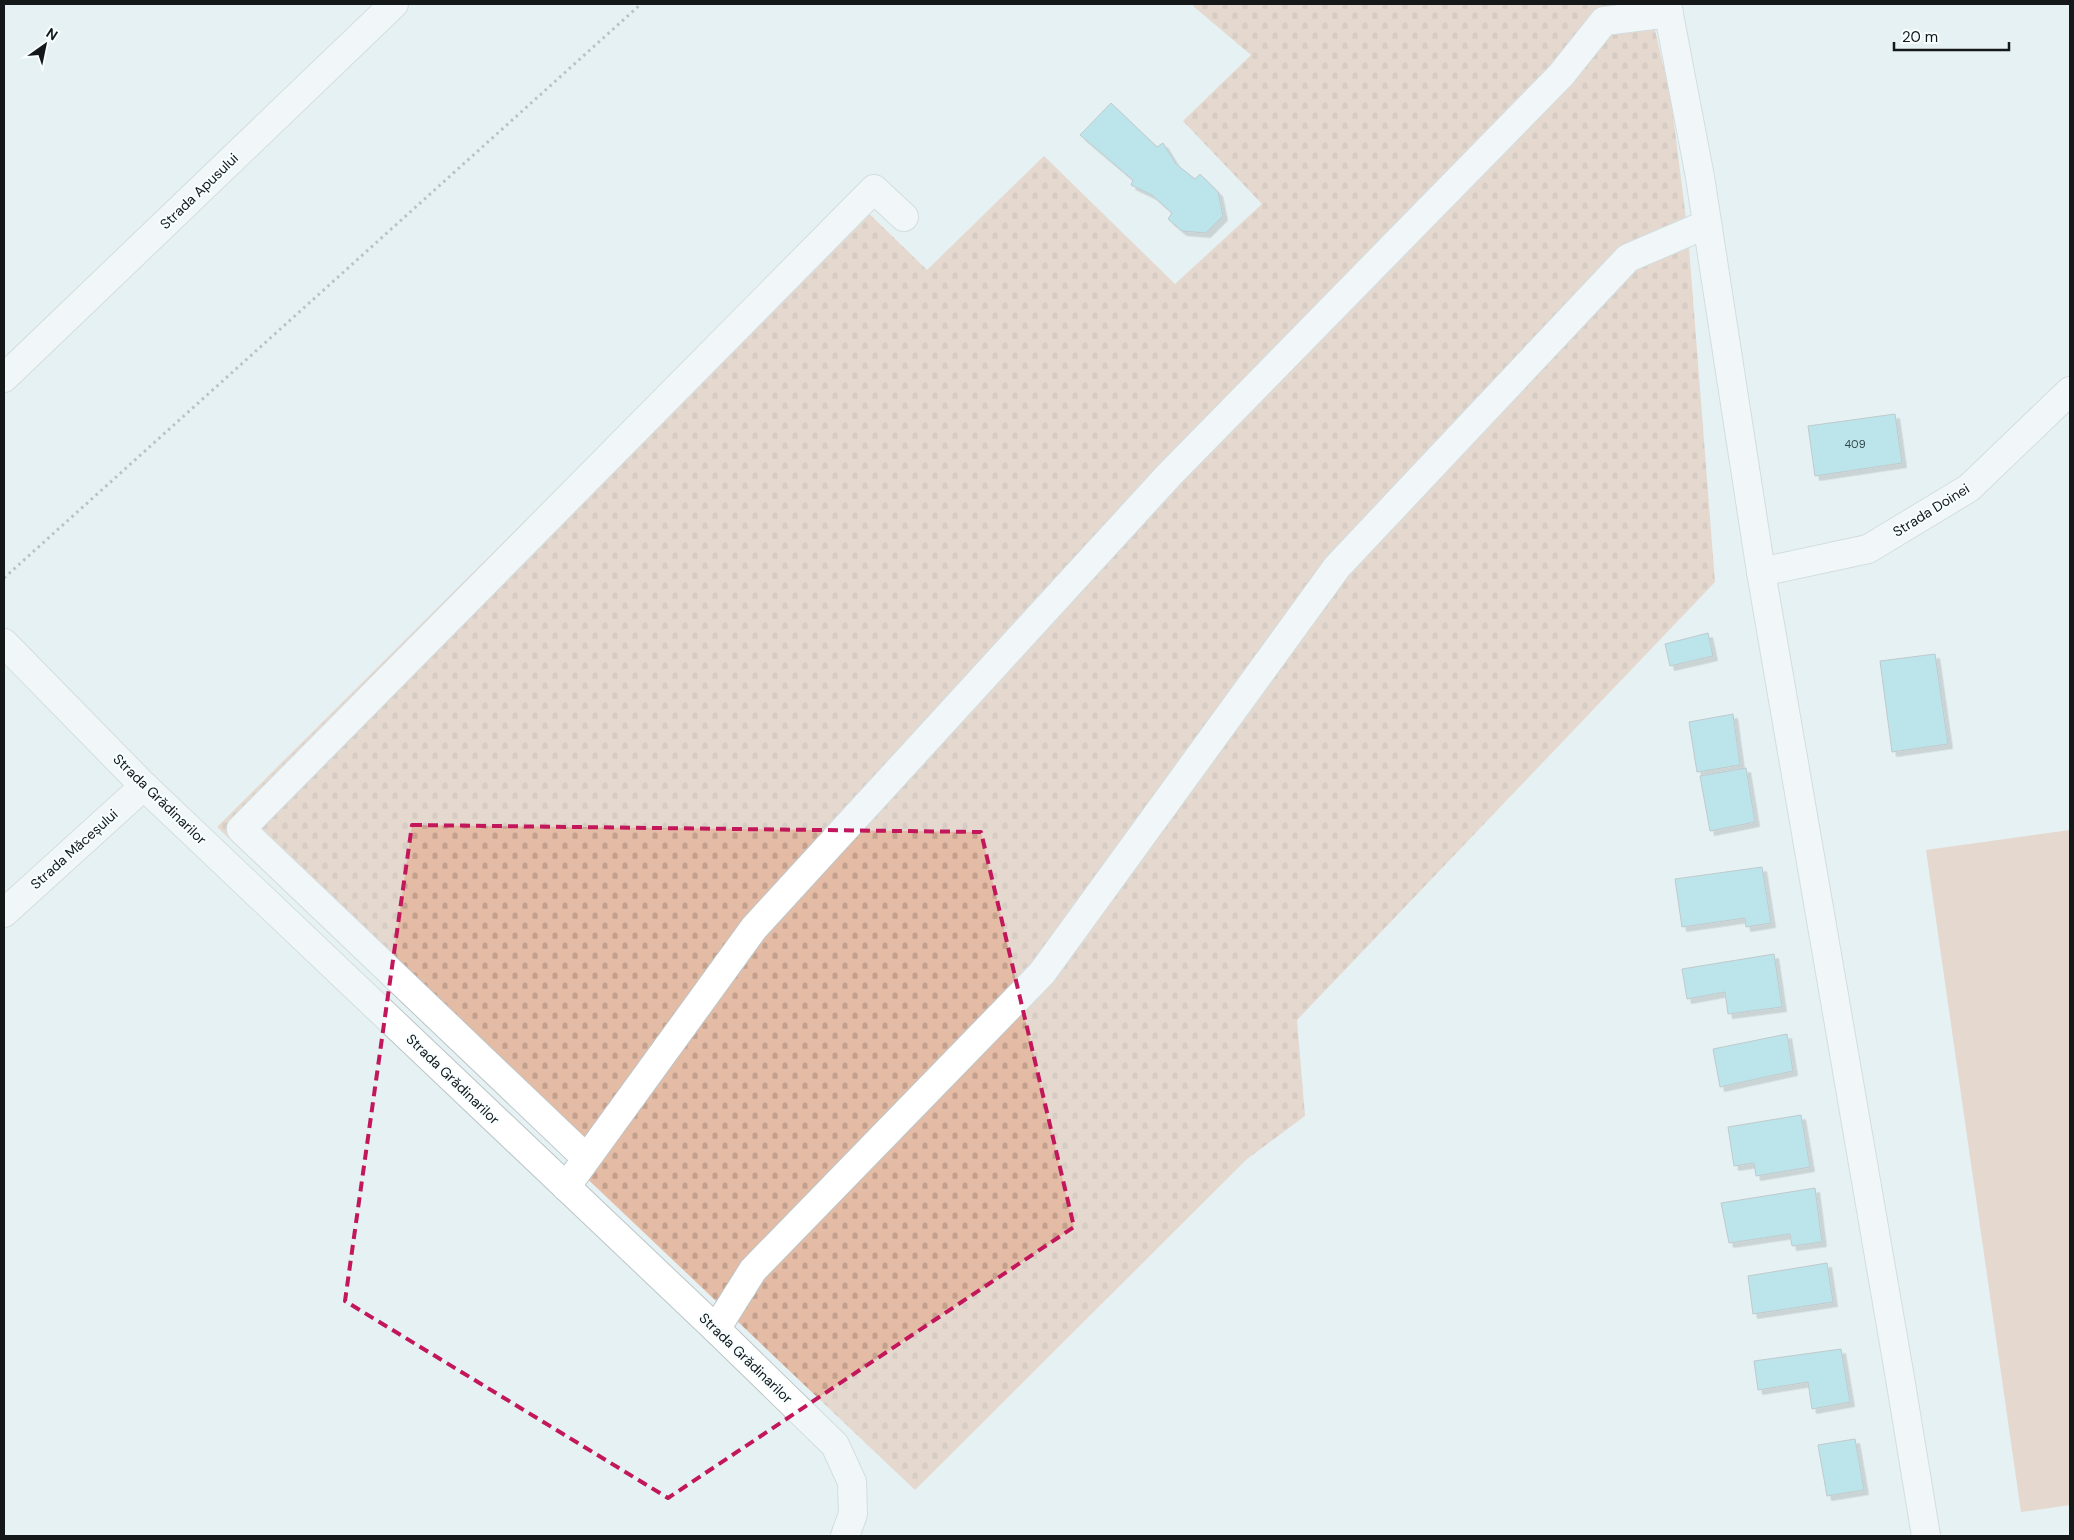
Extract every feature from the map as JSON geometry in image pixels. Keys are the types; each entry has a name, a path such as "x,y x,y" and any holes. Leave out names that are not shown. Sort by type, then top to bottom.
{"street":[{"name":"Strada Apusului","path":"4,378 394,4"},
{"path":"566,1187 754,928 1169,475 1561,75 1604,12 1668,9 1707,224 1761,572 1899,1368 1926,1536"},
{"path":"586,1158 241,830 874,189 904,217"},
{"path":"716,1329 753,1270 1042,973 1337,567 1628,258 1707,224"},
{"name":"Strada Doinei","path":"1761,572 1868,549 1969,488 2070,391"},
{"name":"Strada Grădinarilor","path":"4,643 144,786 716,1329 835,1446 852,1482 853,1514 846,1536"},
{"name":"Strada Măceșului","path":"4,913 144,786"}],"path":[{"path":"4,578 641,4"}],"highlighted area":[{"path":"412,825 981,832 1074,1227 668,1498 345,1301"}],"green space":[{"path":"1195,4 1649,4 1671,99 1688,235 1715,582 1297,1020 1305,1116 1247,1159 915,1490 217,827 851,196 927,270 1044,156 1175,284 1262,204 1183,121 1251,55 1193,6"},
{"path":"2070,830 2070,1505 2021,1512 1926,850"}],"building":[{"path":"1111,103 1157,147 1163,143 1176,164 1195,179 1200,174 1218,192 1223,216 1206,233 1182,231 1168,219 1172,213 1152,195 1131,185 1133,180 1080,135"},
{"path":"1895,414 1902,463 1815,476 1808,426"},
{"path":"1708,633 1713,656 1670,666 1665,644"},
{"path":"1935,654 1948,744 1892,752 1880,661"},
{"path":"1733,714 1740,765 1697,772 1689,722"},
{"path":"1746,768 1755,822 1710,831 1700,776"},
{"path":"1762,867 1771,923 1746,927 1745,918 1682,927 1675,879"},
{"path":"1774,954 1782,1007 1728,1014 1725,992 1687,999 1682,969"},
{"path":"1787,1034 1793,1071 1720,1087 1713,1049"},
{"path":"1801,1115 1810,1167 1756,1176 1754,1163 1734,1166 1728,1127"},
{"path":"1815,1188 1822,1242 1792,1246 1790,1234 1729,1243 1721,1203"},
{"path":"1827,1263 1833,1302 1753,1314 1748,1276"},
{"path":"1841,1349 1850,1402 1812,1409 1808,1382 1758,1390 1754,1361"},
{"path":"1855,1439 1864,1490 1827,1496 1818,1445"}]}
